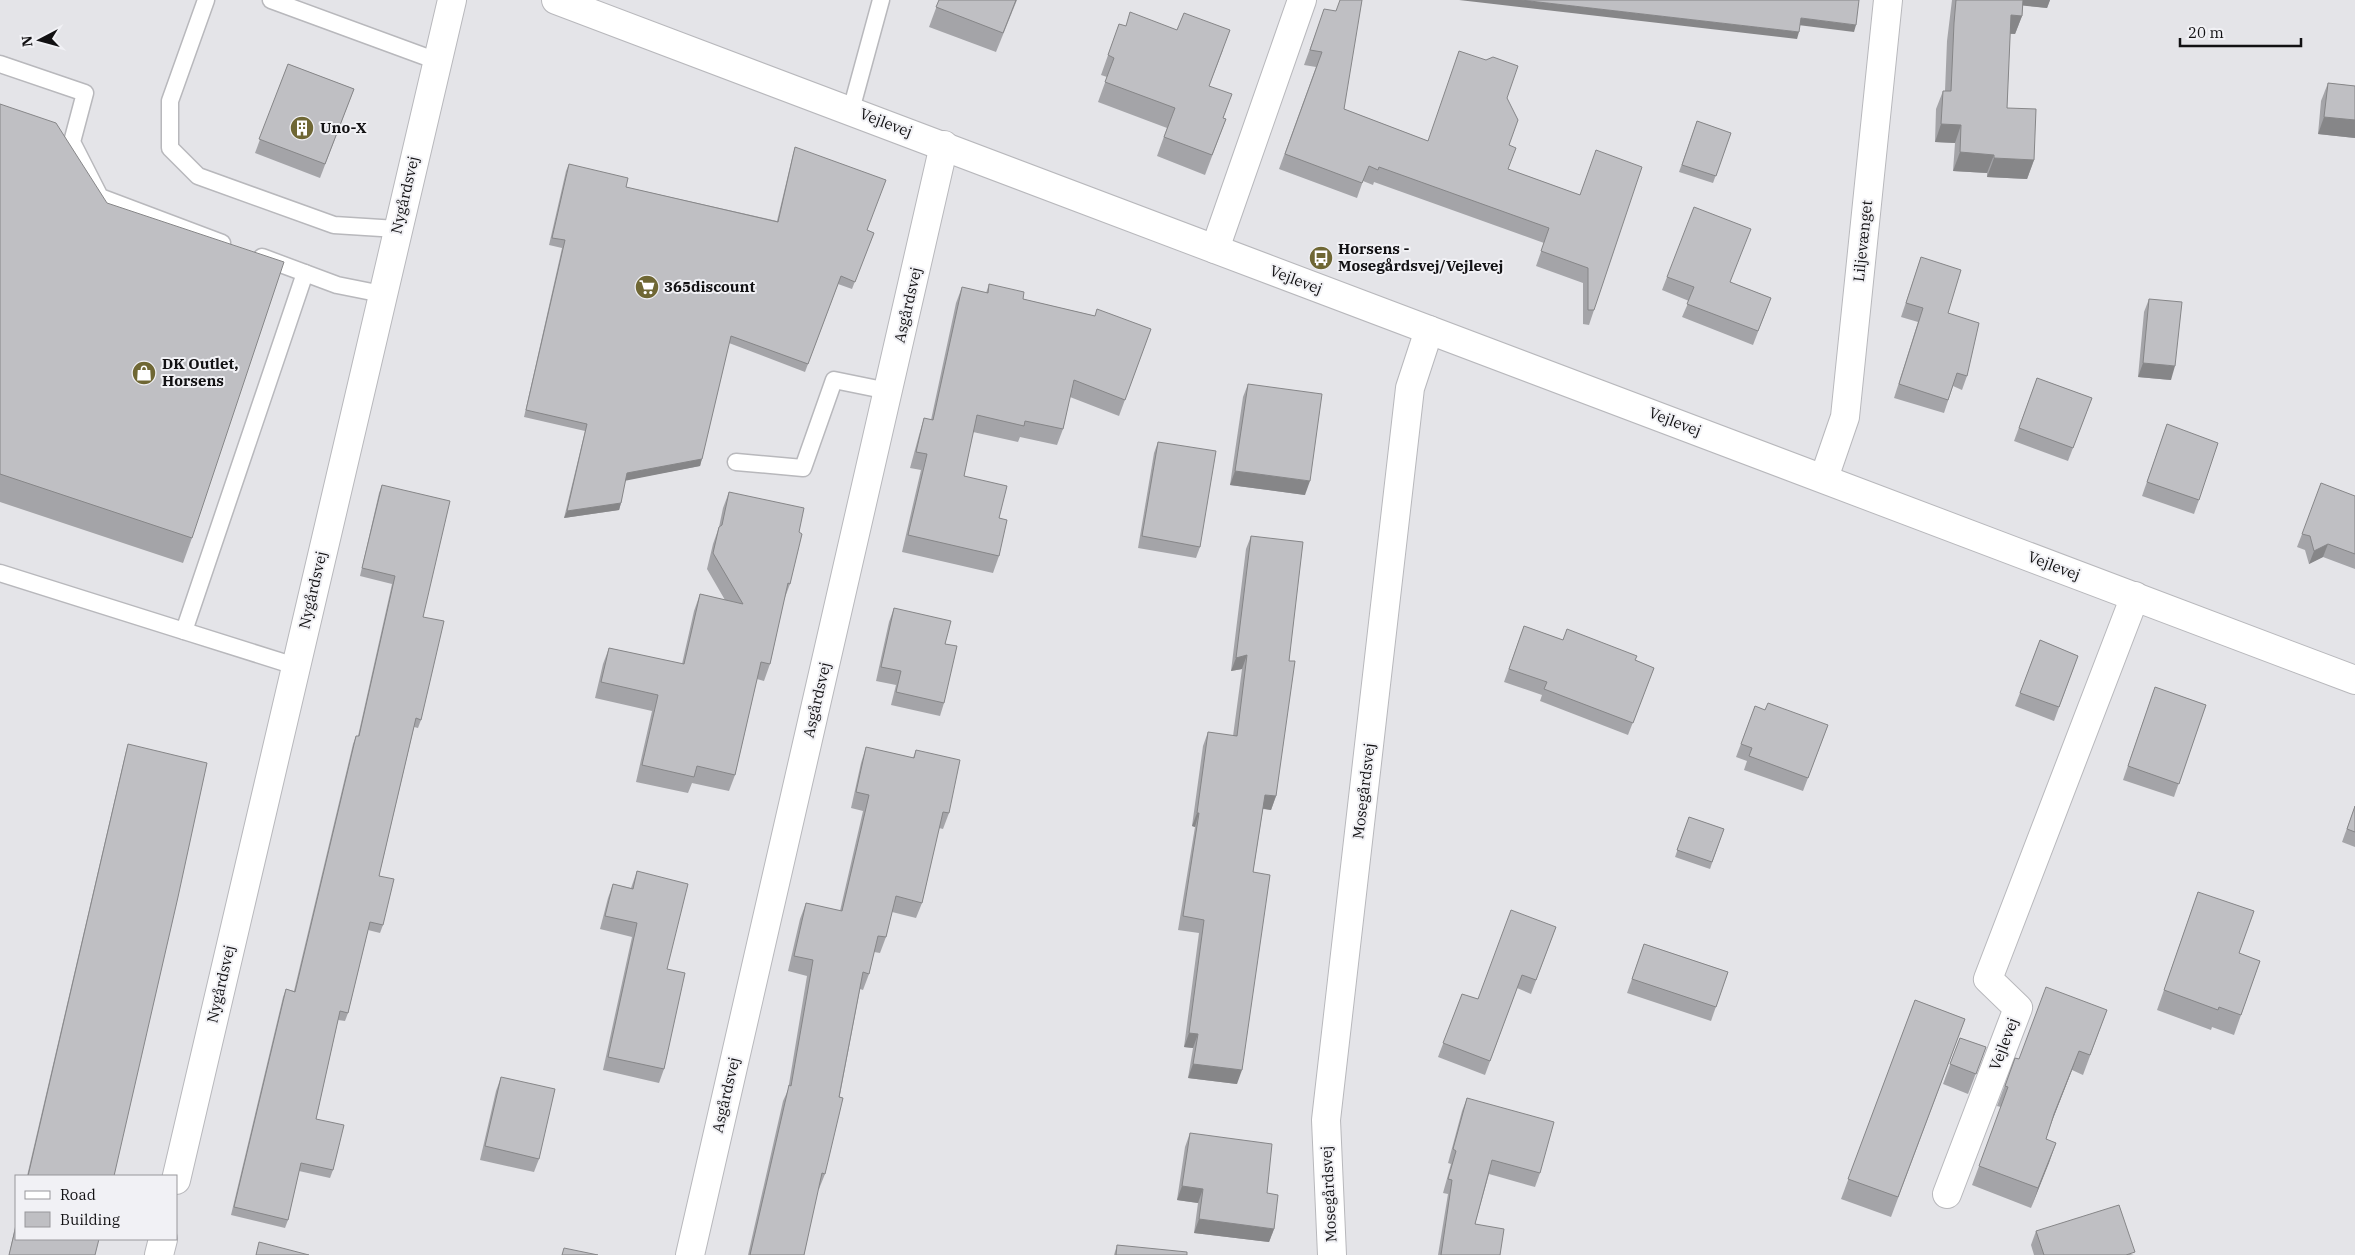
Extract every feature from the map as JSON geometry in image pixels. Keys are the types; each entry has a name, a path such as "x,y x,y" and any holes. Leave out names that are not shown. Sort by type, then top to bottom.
{"street":[{"name":"Nygårdsvej","path":"177,1175 452,0"},
{"name":"Vejlevej","path":"556,0 944,145 2355,680"},
{"path":"1216,249 1302,0"},
{"name":"Liljevænget","path":"1824,478 1845,416 1888,0"},
{"name":"Asgårdsvej","path":"690,1255 944,145"},
{"name":"Mosegårdsvej","path":"1332,1255 1326,1120 1410,388 1429,330"},
{"name":"Vejlevej","path":"1947,1194 2018,1008 1988,979 2135,596"},
{"path":"159,1255 163,1240"}],"lane":[{"path":"206,0 170,101 170,148 198,176 334,224 397,229"},
{"path":"271,0 437,62"},
{"path":"851,110 880,0"},
{"path":"0,64 85,94 72,142 100,197 337,285 382,294"},
{"path":"184,630 305,273"},
{"path":"736,462 803,468 834,380 888,391"},
{"path":"0,573 295,666"}],"building":[{"path":"939,0 1016,0 1003,33 936,7"},
{"path":"1340,0 1362,0 1344,109 1428,141 1459,51 1486,60 1493,57 1518,66 1507,98 1518,120 1509,145 1516,148 1508,169 1580,195 1596,150 1642,167 1594,310 1588,310 1588,268 1541,251 1549,228 1379,167 1378,170 1369,166 1362,183 1285,154 1322,52 1310,50 1324,9 1336,11"},
{"path":"1521,0 1859,0 1856,25 1801,18 1799,32"},
{"path":"1956,0 2023,0 2022,16 2011,15 2007,108 2036,109 2034,160 1994,158 1994,155 1960,152 1961,125 1941,124 1943,91 1951,91"},
{"path":"1130,12 1177,30 1184,13 1230,30 1209,86 1232,94 1223,118 1226,119 1212,155 1164,137 1175,108 1105,82 1114,58 1108,55 1119,24 1126,26"},
{"name":"Uno-X","path":"288,64 354,89 325,164 259,139"},
{"path":"2328,83 2355,86 2355,120 2324,117"},
{"path":"0,104 56,123 107,203 284,262 192,538 0,474"},
{"path":"1697,121 1731,133 1716,176 1682,165"},
{"name":"365discount","path":"795,147 886,180 867,230 874,233 855,282 841,276 808,364 731,336 702,459 627,473 621,503 567,511 587,424 526,410 565,240 552,238 569,164 628,178 626,187 778,222"},
{"path":"1694,207 1751,229 1730,282 1771,298 1758,331 1687,304 1694,287 1667,277"},
{"path":"1921,257 1961,270 1948,313 1979,323 1967,376 1957,373 1948,400 1899,384 1923,308 1906,303"},
{"path":"989,284 1024,292 1023,299 1095,316 1097,309 1151,329 1125,400 1074,380 1063,429 1025,421 1024,426 977,415 964,476 1007,486 999,518 1007,520 999,556 908,535 927,454 916,452 924,418 933,420 962,287 988,293"},
{"path":"2149,299 2182,302 2175,366 2143,363"},
{"path":"2037,378 2092,398 2073,448 2019,428"},
{"path":"1248,384 1322,394 1310,481 1235,471"},
{"path":"2167,424 2218,443 2199,500 2147,482"},
{"path":"1158,442 1216,451 1200,547 1142,536"},
{"path":"2321,483 2355,496 2355,554 2328,544 2314,551 2310,536 2302,534"},
{"path":"382,485 450,501 423,617 444,621 421,720 416,718 379,876 394,879 383,925 370,922 348,1013 340,1011 316,1119 344,1125 333,1170 301,1163 288,1220 234,1207 286,989 295,992 356,736 359,736 395,576 362,568"},
{"path":"729,492 804,508 799,532 802,534 790,584 788,583 770,664 761,662 735,775 697,766 694,777 642,765 658,695 601,682 609,648 684,664 700,594 743,604 713,553 719,527 722,525"},
{"path":"1251,536 1303,542 1289,661 1295,661 1276,796 1265,795 1253,872 1270,875 1242,1070 1193,1064 1198,1034 1189,1033 1204,920 1183,916 1199,813 1197,813 1208,732 1237,736 1247,655 1236,658"},
{"path":"894,608 951,621 945,644 957,646 944,703 896,692 901,671 881,667"},
{"path":"1524,626 1563,640 1567,629 1637,656 1635,660 1654,668 1633,723 1544,689 1547,682 1509,669"},
{"path":"2040,640 2078,656 2059,707 2020,693"},
{"path":"2155,687 2206,705 2179,784 2128,766"},
{"path":"1768,703 1828,725 1808,778 1749,756 1752,748 1741,744 1755,706 1765,710"},
{"path":"128,744 207,763 114,1175 28,1175"},
{"path":"866,747 914,758 916,750 960,760 949,813 943,812 922,903 896,896 886,937 878,936 869,974 863,972 839,1097 843,1098 825,1174 822,1173 804,1255 750,1255 789,1085 791,1086 813,960 794,956 806,903 842,911 869,795 856,792"},
{"path":"2355,806 2355,832 2347,829"},
{"path":"1689,817 1724,829 1712,862 1677,850"},
{"path":"637,871 688,884 667,969 685,973 664,1069 608,1057 637,923 605,916 613,884 633,889"},
{"path":"2198,892 2254,911 2239,953 2260,961 2241,1015 2219,1007 2218,1010 2164,990"},
{"path":"1511,910 1556,927 1536,980 1522,975 1490,1061 1443,1043 1462,994 1478,999"},
{"path":"1644,944 1728,972 1716,1007 1632,979"},
{"path":"2046,987 2107,1010 2090,1055 2079,1051 2054,1114 2046,1139 2056,1143 2038,1188 1979,1166 2008,1087 2005,1086 2015,1058 2019,1059"},
{"path":"1915,1000 1965,1019 1898,1197 1848,1179"},
{"path":"1960,1038 1986,1047 1976,1074 1950,1064"},
{"path":"501,1077 555,1089 539,1159 485,1146"},
{"path":"1467,1098 1554,1122 1540,1173 1492,1160 1475,1224 1504,1229 1500,1255 1441,1255 1452,1180 1448,1179 1456,1151 1453,1149"},
{"path":"1190,1133 1272,1144 1267,1193 1278,1195 1274,1229 1199,1219 1203,1189 1182,1186"},
{"path":"2119,1205 2135,1252 2126,1255 2044,1255 2036,1231"},
{"path":"15,1230 15,1240 99,1240 95,1255 9,1255"},
{"path":"259,1242 309,1255 256,1255"},
{"path":"1117,1245 1187,1252 1187,1255 1116,1255"},
{"path":"564,1248 598,1255 562,1255"}],"place":[{"name":"Uno-X","path":"302,128"},
{"name":"Horsens - Mosegårdsvej/Vejlevej","path":"1321,258"},
{"name":"365discount","path":"647,287"},
{"name":"DK Outlet, Horsens","path":"144,373"}]}
